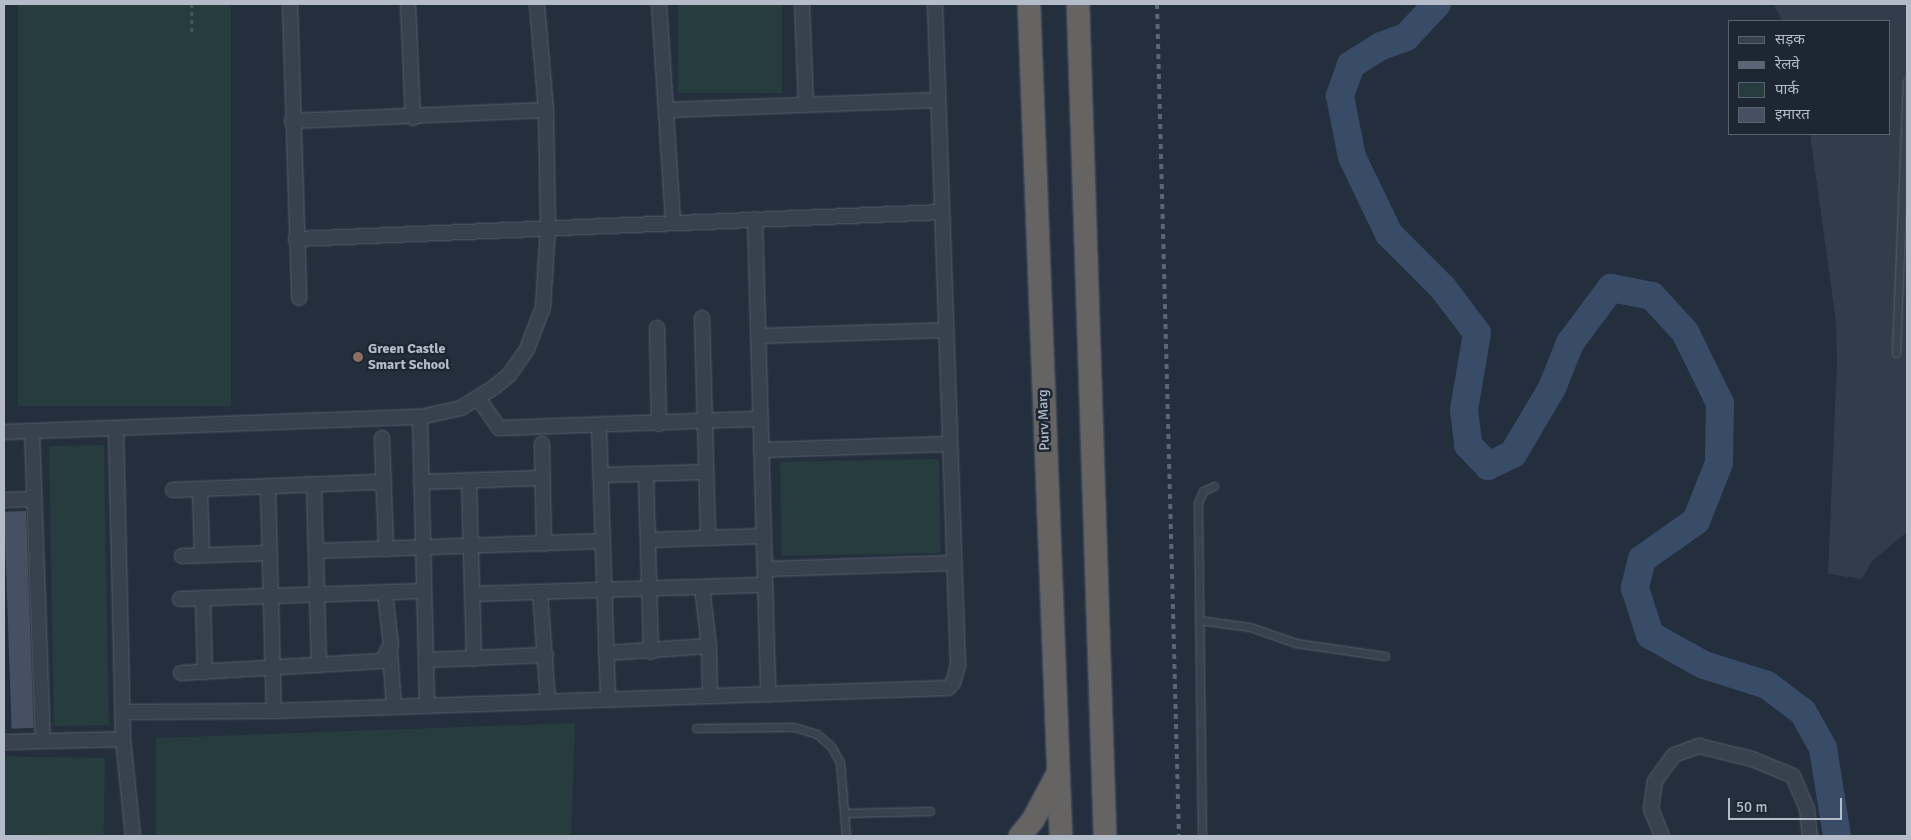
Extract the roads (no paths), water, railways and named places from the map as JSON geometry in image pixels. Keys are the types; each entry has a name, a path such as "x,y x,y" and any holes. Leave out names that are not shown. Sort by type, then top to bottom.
{"highway":[{"name":"Purv Marg","path":"1029,4 1061,836"},
{"path":"1078,4 1105,836"},
{"path":"1020,836 1032,820 1058,773"}],"street":[{"path":"290,4 292,121 299,298"},
{"path":"408,4 413,118"},
{"path":"4,432 420,417 444,414 478,398 508,375 535,332 542,307 548,227 546,110 538,4"},
{"path":"659,4 673,221"},
{"path":"802,4 806,104"},
{"path":"123,712 274,711 948,688 953,683 958,666 935,4"},
{"path":"666,110 938,100"},
{"path":"292,121 413,118 546,110"},
{"path":"296,239 673,221 942,212"},
{"path":"755,218 768,695"},
{"path":"702,318 708,538"},
{"path":"657,328 659,424"},
{"path":"758,336 946,330"},
{"path":"478,398 499,428 599,427 761,419"},
{"path":"420,417 427,706"},
{"path":"599,427 608,699"},
{"path":"116,428 123,739 133,836"},
{"path":"32,431 43,740"},
{"path":"382,438 382,486"},
{"path":"542,444 544,544"},
{"path":"761,450 950,444"},
{"path":"602,475 706,472"},
{"path":"646,474 651,652"},
{"path":"421,482 542,478"},
{"path":"469,481 474,659"},
{"path":"173,490 314,486 375,482 382,486 386,492 386,549"},
{"path":"314,486 319,665"},
{"path":"268,487 274,711"},
{"path":"200,489 202,555"},
{"path":"4,500 34,499"},
{"path":"648,540 764,536"},
{"path":"316,551 603,541"},
{"path":"182,556 270,553"},
{"path":"764,569 954,564"},
{"path":"472,594 765,585"},
{"path":"702,587 710,646 710,696"},
{"path":"180,599 424,591"},
{"path":"385,592 394,707"},
{"path":"540,592 548,702"},
{"path":"203,598 205,672"},
{"path":"606,652 651,652 710,646"},
{"path":"181,673 376,663 390,651"},
{"path":"426,660 546,655"},
{"path":"4,742 123,739"},
{"path":"1662,836 1651,809 1655,781 1674,755 1699,746 1752,759 1793,776 1807,809 1810,836"}],"lane":[{"path":"1896,353 1907,81"},
{"path":"1202,836 1198,504 1203,491 1214,486"},
{"path":"1199,620 1250,627 1296,643 1385,656"},
{"path":"696,728 794,727 817,734 832,746 840,762 846,836"},
{"path":"844,813 930,812"}],"waterway":[{"path":"1437,4 1406,37 1381,46 1351,65 1340,96 1352,157 1389,234 1443,288 1477,333 1464,410 1468,445 1488,466 1513,454 1552,388 1570,343 1611,288 1652,296 1685,332 1720,403 1719,463 1696,521 1642,559 1635,588 1650,635 1704,665 1767,685 1803,712 1823,748 1837,836"}],"railway":[{"path":"1157,4 1179,836"}],"place":[{"name":"Green Castle Smart School","path":"358,357"}]}
